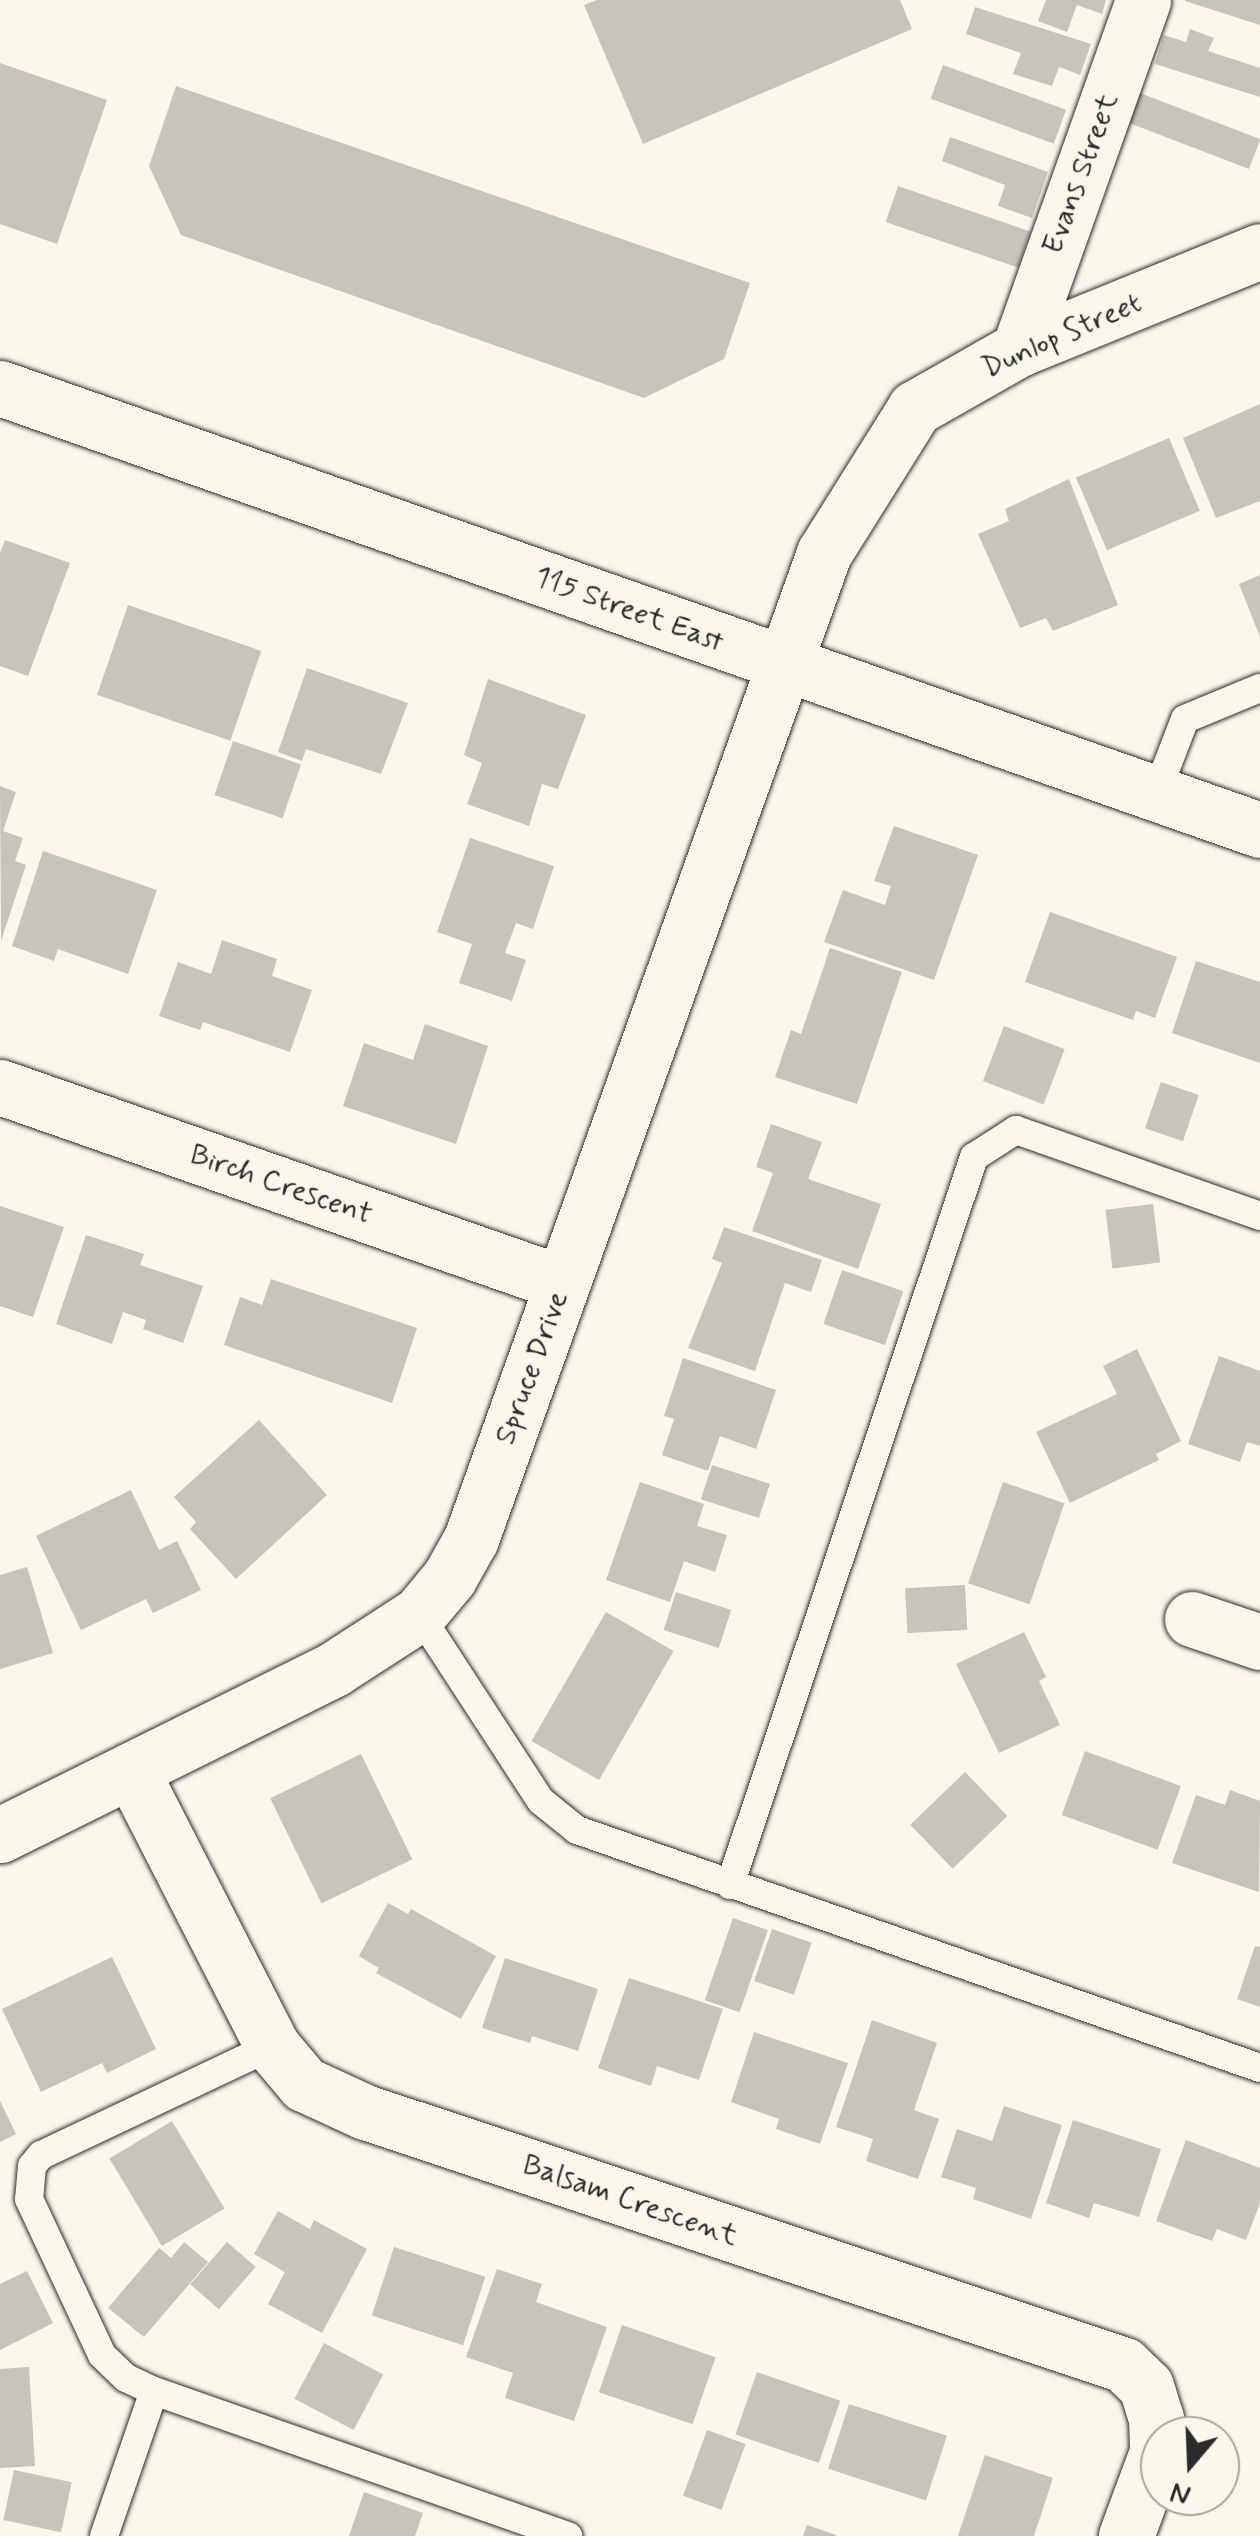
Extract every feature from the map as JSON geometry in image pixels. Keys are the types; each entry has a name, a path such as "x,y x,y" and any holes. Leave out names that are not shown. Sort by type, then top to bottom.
{"street":[{"name":"Evans Street","path":"1019,349 1143,0"},
{"name":"Dunlop Street","path":"782,665 824,553 915,408 1019,349 1260,252"},
{"name":"115 Street East","path":"0,388 1260,830"},
{"name":"Spruce Drive","path":"0,1835 334,1669 418,1614 449,1578 471,1539 782,665"},
{"name":"Birch Crescent","path":"0,1086 562,1284"},
{"path":"1192,1619 1260,1642"},
{"name":"Balsam Crescent","path":"131,1770 272,2046 304,2084 365,2112 1124,2365 1146,2386 1156,2418 1157,2452 1126,2536"}],"lane":[{"path":"1156,794 1185,719 1260,688"},
{"path":"730,1885 974,1157 1016,1130 1260,1216"},
{"path":"418,1614 540,1801 577,1830 1260,2068"},
{"path":"272,2046 42,2155 32,2166 29,2199 102,2355 126,2378 154,2390 568,2536"},
{"path":"104,2536 154,2390"}],"building":[{"path":"597,0 900,0 912,29 643,144 584,5"},
{"path":"1046,0 1106,0 1102,14 1077,5 1067,32 1038,21"},
{"path":"1260,0 1260,25 1185,1"},
{"path":"975,7 1091,44 1080,75 1059,67 1052,86 1013,74 1021,53 966,34"},
{"path":"1190,29 1214,38 1208,51 1260,68 1260,97 1155,64 1164,35 1186,42"},
{"path":"0,63 107,100 57,244 0,224"},
{"path":"943,65 1066,110 1054,144 931,99"},
{"path":"176,86 750,283 724,359 644,398 181,235 149,166"},
{"path":"1140,93 1260,139 1249,169 1129,123"},
{"path":"950,137 1048,172 1032,218 998,206 1005,185 942,161"},
{"path":"898,186 1030,232 1018,268 886,222"},
{"path":"1260,404 1260,501 1216,518 1183,438"},
{"path":"1169,438 1200,511 1107,550 1076,477"},
{"path":"1069,479 1118,605 1053,631 1046,618 1020,628 978,534 1009,521 1005,509"},
{"path":"5,540 70,563 28,676 0,666 0,553"},
{"path":"1260,575 1260,637 1239,584"},
{"path":"128,605 261,651 230,741 97,695"},
{"path":"307,668 408,703 381,774 306,749 302,761 278,752"},
{"path":"488,679 586,715 558,789 542,784 529,826 467,804 482,763 464,755"},
{"path":"233,741 301,764 283,818 214,795"},
{"path":"0,786 16,792 3,831 23,838 15,861 26,865 1,941"},
{"path":"894,826 978,855 934,980 824,942 843,890 885,905 891,886 874,881"},
{"path":"470,838 554,866 533,929 516,923 505,953 526,960 512,1001 459,983 472,944 437,932"},
{"path":"43,851 157,890 128,974 58,949 54,961 12,946"},
{"path":"1050,912 1177,957 1155,1018 1136,1011 1133,1020 1025,982"},
{"path":"222,940 277,959 272,976 312,990 290,1052 203,1022 200,1030 159,1016 178,962 211,974"},
{"path":"830,948 902,972 857,1104 775,1077 791,1030 801,1034"},
{"path":"1196,961 1260,982 1260,1063 1172,1033"},
{"path":"425,1024 488,1046 456,1144 343,1106 364,1043 413,1060"},
{"path":"1004,1026 1065,1049 1044,1104 983,1081"},
{"path":"1161,1082 1199,1095 1183,1141 1145,1128"},
{"path":"771,1124 822,1142 808,1179 881,1204 858,1269 752,1231 773,1173 756,1167"},
{"path":"1153,1204 1160,1263 1113,1268 1105,1210"},
{"path":"0,1206 64,1227 33,1317 0,1306"},
{"path":"724,1227 822,1260 811,1292 785,1283 755,1371 688,1348 722,1263 712,1259"},
{"path":"86,1235 144,1254 140,1265 203,1286 183,1343 143,1329 146,1320 123,1312 112,1344 56,1324"},
{"path":"842,1270 903,1291 885,1345 823,1324"},
{"path":"271,1279 417,1328 392,1403 224,1345 240,1297 262,1305"},
{"path":"1137,1349 1181,1441 1156,1454 1159,1460 1070,1503 1036,1432 1117,1394 1103,1366"},
{"path":"1219,1356 1260,1371 1260,1446 1247,1442 1240,1462 1188,1444"},
{"path":"683,1358 776,1390 756,1449 720,1436 708,1471 662,1455 674,1419 664,1416"},
{"path":"259,1420 327,1495 236,1579 190,1529 196,1522 174,1497"},
{"path":"712,1465 770,1484 759,1518 701,1499"},
{"path":"640,1482 704,1504 697,1526 727,1535 715,1572 684,1561 670,1602 606,1580"},
{"path":"1003,1482 1064,1503 1030,1604 968,1583"},
{"path":"131,1490 159,1550 177,1541 201,1590 153,1613 146,1599 81,1630 36,1536"},
{"path":"27,1567 53,1653 0,1669 0,1575"},
{"path":"965,1585 967,1630 907,1633 905,1588"},
{"path":"676,1592 731,1610 719,1648 664,1630"},
{"path":"606,1612 674,1651 599,1780 532,1741"},
{"path":"1024,1632 1046,1677 1039,1681 1060,1725 999,1753 956,1664"},
{"path":"1085,1751 1181,1786 1158,1850 1062,1815"},
{"path":"361,1754 412,1859 322,1903 270,1798"},
{"path":"965,1772 1007,1816 953,1869 910,1825"},
{"path":"1230,1790 1260,1801 1259,1892 1172,1863 1196,1795 1225,1805"},
{"path":"388,1903 408,1914 411,1909 496,1956 461,2019 376,1973 379,1968 359,1956"},
{"path":"733,1918 768,1930 740,2012 705,2000"},
{"path":"772,1929 812,1943 794,1995 754,1981"},
{"path":"1255,1946 1260,1947 1260,2007 1237,1999"},
{"path":"112,1957 156,2049 107,2073 102,2063 41,2092 2,2009"},
{"path":"505,1958 598,1989 578,2051 532,2036 530,2043 482,2028"},
{"path":"629,1978 723,2009 699,2080 657,2066 651,2086 598,2068"},
{"path":"872,2020 937,2043 914,2110 939,2119 918,2179 866,2161 873,2139 836,2127"},
{"path":"754,2032 848,2063 820,2144 776,2129 779,2119 731,2102"},
{"path":"0,2101 16,2134 0,2142"},
{"path":"1004,2106 1062,2125 1031,2219 973,2199 976,2188 941,2177 957,2129 992,2141"},
{"path":"1073,2120 1161,2149 1139,2217 1094,2203 1089,2218 1046,2203"},
{"path":"172,2121 225,2208 162,2246 109,2159"},
{"path":"1186,2140 1260,2168 1260,2203 1246,2240 1217,2229 1212,2241 1156,2221"},
{"path":"278,2211 310,2229 314,2220 367,2249 322,2333 268,2304 285,2272 254,2254"},
{"path":"184,2242 208,2262 144,2337 108,2308 159,2248 171,2258"},
{"path":"227,2242 256,2267 219,2309 190,2284"},
{"path":"394,2247 485,2277 463,2345 372,2315"},
{"path":"497,2269 542,2284 536,2302 607,2327 574,2421 505,2398 513,2373 466,2357"},
{"path":"27,2271 53,2323 0,2350 0,2284"},
{"path":"622,2325 716,2357 692,2424 599,2392"},
{"path":"324,2343 383,2374 354,2430 294,2399"},
{"path":"29,2367 35,2466 0,2468 0,2369"},
{"path":"757,2372 840,2401 819,2463 736,2434"},
{"path":"849,2404 947,2436 926,2501 828,2469"},
{"path":"707,2430 746,2444 722,2510 683,2496"},
{"path":"985,2455 1053,2478 1034,2536 958,2536"},
{"path":"14,2470 72,2482 61,2532 3,2520"},
{"path":"364,2492 423,2513 415,2536 349,2536"},
{"path":"807,2525 836,2535 836,2536 803,2536"}]}
